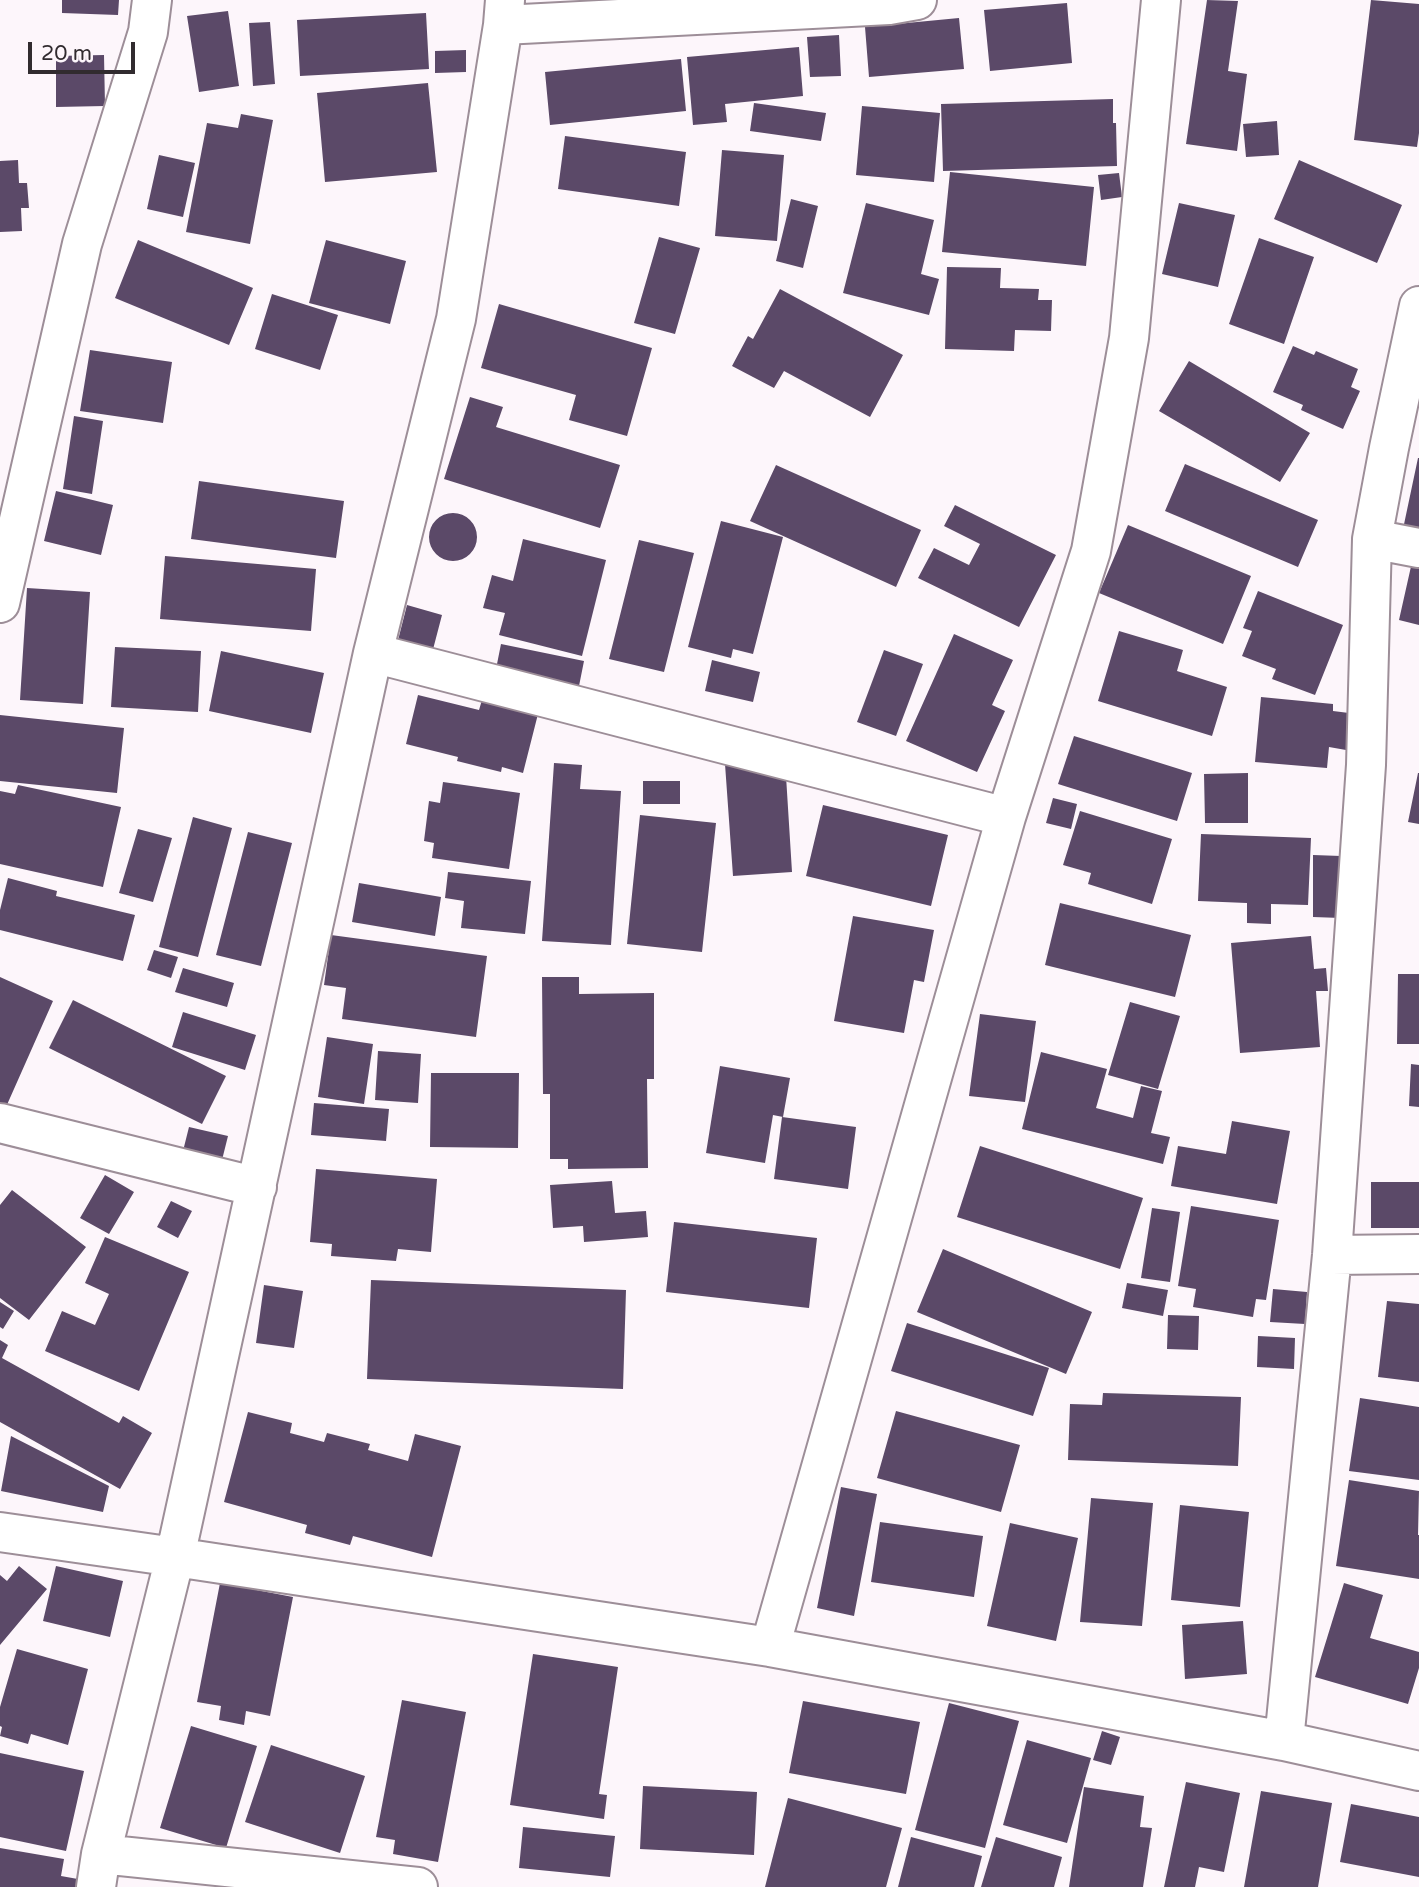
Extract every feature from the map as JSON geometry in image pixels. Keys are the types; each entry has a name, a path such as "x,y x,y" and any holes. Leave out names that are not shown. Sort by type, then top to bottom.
{"street":[{"path":"0,603 82,244 148,32 152,0"},
{"path":"418,1887 99,1871 176,1557 373,653 456,318 504,13 889,5 917,0"},
{"path":"770,1647 1006,817 1091,551 1129,338 1161,0"},
{"path":"1284,1741 1332,1255 1366,765 1373,539 1419,306"},
{"path":"1373,539 1419,548"},
{"path":"373,653 1006,817"},
{"path":"0,1123 257,1186"},
{"path":"1332,1255 1419,1254"},
{"path":"0,1532 770,1647 1284,1741 1419,1770"}],"building":[{"path":"62,0 119,0 118,15 62,13"},
{"path":"1207,0 1238,1 1228,71 1247,74 1237,151 1186,144"},
{"path":"1371,0 1419,4 1417,147 1354,140"},
{"path":"1067,3 1072,63 990,71 984,10"},
{"path":"228,11 239,86 199,92 187,16"},
{"path":"426,13 429,69 300,76 297,20"},
{"path":"959,18 964,69 869,77 865,27"},
{"path":"270,22 275,84 253,86 249,23"},
{"path":"839,35 841,76 810,77 807,37"},
{"path":"799,47 803,96 725,104 727,122 693,125 687,57"},
{"path":"466,50 466,72 435,73 435,51"},
{"path":"104,55 105,106 56,107 56,56"},
{"path":"681,59 686,111 550,125 545,72"},
{"path":"428,83 437,172 325,182 317,93"},
{"path":"1113,99 1117,166 943,171 941,104"},
{"path":"754,103 826,113 821,141 750,131"},
{"path":"862,106 940,113 934,182 856,175"},
{"path":"241,114 273,120 250,244 186,232 207,123 238,128"},
{"path":"1277,121 1279,155 1246,157 1243,124"},
{"path":"565,136 686,152 679,206 558,189"},
{"path":"722,150 784,155 777,241 715,236"},
{"path":"159,155 195,163 183,217 147,209"},
{"path":"18,160 19,183 27,183 29,208 21,208 22,231 0,232 0,161"},
{"path":"1299,160 1402,205 1377,263 1274,219"},
{"path":"950,172 1094,187 1086,266 942,252"},
{"path":"1119,173 1122,197 1101,200 1098,175"},
{"path":"791,199 818,206 803,268 776,261"},
{"path":"866,203 934,220 921,274 939,279 929,315 843,293"},
{"path":"1179,203 1235,215 1218,287 1162,274"},
{"path":"659,237 700,248 675,334 634,323"},
{"path":"1259,238 1314,257 1284,344 1229,324"},
{"path":"138,240 253,288 229,345 115,298"},
{"path":"326,240 406,261 390,324 309,303"},
{"path":"947,267 1001,268 1000,288 1039,289 1038,300 1052,300 1051,331 1015,330 1014,351 945,349"},
{"path":"780,289 903,355 870,417 784,371 774,388 732,366 748,336 753,339"},
{"path":"272,294 338,315 320,370 255,349"},
{"path":"499,304 652,348 627,436 569,420 576,395 481,368"},
{"path":"1293,346 1314,355 1316,351 1358,369 1351,387 1360,391 1343,429 1301,410 1303,405 1273,392"},
{"path":"90,350 172,362 163,423 80,411"},
{"path":"1189,361 1310,433 1280,482 1159,411"},
{"path":"470,397 503,407 496,427 620,465 600,528 444,479"},
{"path":"74,416 103,421 92,494 63,489"},
{"path":"1419,458 1419,532 1403,529"},
{"path":"1185,464 1318,520 1298,567 1165,511"},
{"path":"776,465 921,530 896,587 750,521"},
{"path":"199,481 344,501 336,558 191,539"},
{"path":"56,491 113,505 101,555 44,541"},
{"path":"955,505 1056,555 1019,627 918,578 934,548 969,565 980,544 944,526"},
{"path":"453,513 470,520 477,537 470,554 453,561 436,554 429,537 436,520"},
{"path":"721,521 783,537 753,654 733,649 731,658 688,647"},
{"path":"1128,525 1251,576 1223,644 1099,593"},
{"path":"523,539 606,560 582,656 499,635 505,613 483,608 492,575 513,581"},
{"path":"639,540 694,553 664,672 609,659"},
{"path":"165,556 316,569 311,631 160,619"},
{"path":"1412,562 1419,564 1419,625 1399,620"},
{"path":"27,588 90,592 83,704 20,700"},
{"path":"1258,591 1343,625 1315,695 1272,679 1276,669 1242,656 1252,631 1243,628"},
{"path":"407,605 442,615 431,657 396,648"},
{"path":"1119,631 1183,650 1177,671 1227,687 1212,736 1098,701"},
{"path":"954,634 1013,660 992,705 1005,711 977,772 906,741"},
{"path":"501,644 584,661 579,686 496,669"},
{"path":"115,647 201,651 198,712 111,707"},
{"path":"884,650 923,664 896,736 857,722"},
{"path":"221,651 324,673 311,733 209,711"},
{"path":"712,660 760,672 753,702 705,691"},
{"path":"418,695 479,710 482,700 538,714 523,773 502,767 501,772 457,761 458,757 406,744"},
{"path":"1261,697 1333,704 1333,711 1349,713 1346,750 1329,747 1327,768 1255,762"},
{"path":"0,715 124,728 117,793 0,781"},
{"path":"1074,736 1192,773 1177,821 1058,784"},
{"path":"785,760 792,872 733,876 725,764"},
{"path":"554,763 582,765 580,789 621,791 611,945 542,941"},
{"path":"1248,773 1248,823 1205,823 1204,774"},
{"path":"1419,773 1419,824 1408,822"},
{"path":"643,781 680,781 680,804 643,804"},
{"path":"443,782 520,793 509,869 432,858 434,843 424,841 429,801 440,803"},
{"path":"18,785 121,807 103,887 0,864 0,791 15,794"},
{"path":"1053,798 1077,804 1071,829 1046,823"},
{"path":"823,805 948,835 931,906 806,876"},
{"path":"1080,811 1172,839 1152,904 1088,884 1091,873 1063,865"},
{"path":"640,815 716,823 702,952 627,944"},
{"path":"193,817 232,828 198,957 159,947"},
{"path":"138,829 172,838 153,902 119,893"},
{"path":"248,832 292,843 261,966 216,955"},
{"path":"1201,834 1311,838 1308,905 1271,904 1271,924 1247,923 1247,903 1198,901"},
{"path":"1313,855 1341,856 1341,918 1313,917"},
{"path":"448,872 531,881 525,934 461,928 464,901 445,898"},
{"path":"8,878 57,891 56,896 135,915 123,961 0,930 0,910"},
{"path":"359,883 441,897 435,936 352,922"},
{"path":"1060,903 1191,935 1175,997 1045,965"},
{"path":"853,916 934,930 924,982 914,980 904,1033 834,1021"},
{"path":"331,935 487,956 476,1037 342,1019 346,988 324,985"},
{"path":"1311,936 1314,969 1326,968 1328,991 1316,991 1320,1047 1240,1053 1231,943"},
{"path":"154,950 178,957 171,978 147,970"},
{"path":"183,968 234,983 227,1007 175,992"},
{"path":"1398,974 1419,974 1419,1044 1397,1044"},
{"path":"0,977 53,1001 2,1116 0,1115"},
{"path":"542,977 579,977 579,994 654,993 654,1079 647,1079 648,1168 568,1169 568,1159 550,1159 550,1094 543,1094"},
{"path":"73,1000 226,1076 202,1124 49,1048"},
{"path":"1130,1002 1180,1016 1158,1089 1108,1075"},
{"path":"183,1012 256,1035 245,1070 172,1047"},
{"path":"980,1014 1036,1021 1025,1102 969,1096"},
{"path":"327,1037 373,1044 364,1104 318,1097"},
{"path":"378,1051 421,1054 418,1103 375,1100"},
{"path":"1041,1052 1107,1069 1096,1108 1133,1118 1141,1086 1162,1091 1151,1133 1170,1137 1163,1164 1022,1129"},
{"path":"1411,1064 1419,1065 1419,1107 1409,1106"},
{"path":"720,1066 790,1078 783,1117 773,1115 765,1163 706,1153"},
{"path":"431,1073 519,1073 518,1148 430,1147"},
{"path":"314,1103 389,1109 386,1141 311,1135"},
{"path":"782,1117 856,1127 848,1189 774,1179"},
{"path":"1232,1121 1290,1131 1277,1204 1171,1186 1178,1146 1226,1154"},
{"path":"189,1127 228,1136 222,1160 183,1151"},
{"path":"980,1146 1143,1198 1120,1269 957,1217"},
{"path":"316,1169 437,1179 431,1252 398,1249 396,1261 331,1256 332,1244 310,1242"},
{"path":"105,1175 134,1192 109,1234 80,1218"},
{"path":"612,1181 615,1213 646,1211 648,1237 584,1242 583,1226 553,1228 550,1185"},
{"path":"1371,1182 1419,1182 1419,1228 1371,1228"},
{"path":"12,1190 86,1247 29,1320 0,1298 0,1205"},
{"path":"171,1201 192,1211 178,1238 157,1227"},
{"path":"1191,1206 1279,1220 1266,1300 1256,1299 1253,1317 1193,1307 1196,1289 1178,1286"},
{"path":"1152,1208 1180,1212 1170,1282 1141,1278"},
{"path":"674,1222 817,1238 809,1308 666,1292"},
{"path":"105,1237 189,1272 139,1391 45,1351 62,1311 95,1325 109,1294 85,1283"},
{"path":"943,1249 1092,1312 1066,1374 917,1312"},
{"path":"371,1280 626,1290 623,1389 367,1379"},
{"path":"1127,1283 1168,1290 1163,1316 1122,1308"},
{"path":"264,1285 303,1291 294,1348 256,1343"},
{"path":"1273,1289 1307,1292 1305,1324 1270,1322"},
{"path":"1387,1301 1419,1304 1419,1382 1378,1377"},
{"path":"0,1302 14,1311 3,1329 0,1327"},
{"path":"1168,1315 1199,1316 1198,1350 1167,1349"},
{"path":"907,1323 1049,1368 1033,1416 891,1371"},
{"path":"1258,1336 1295,1338 1294,1369 1257,1367"},
{"path":"0,1340 8,1345 2,1358 119,1423 123,1416 152,1433 120,1489 0,1422"},
{"path":"1103,1393 1241,1397 1238,1466 1068,1460 1070,1404 1102,1405"},
{"path":"1360,1398 1419,1407 1419,1480 1349,1471"},
{"path":"896,1411 1020,1445 1001,1512 877,1478"},
{"path":"248,1412 292,1423 290,1433 324,1442 327,1433 370,1444 368,1450 408,1461 415,1434 461,1446 432,1557 353,1536 350,1545 305,1533 307,1525 224,1502"},
{"path":"11,1436 109,1486 103,1512 1,1491"},
{"path":"1349,1480 1419,1491 1419,1579 1336,1566"},
{"path":"841,1487 877,1494 854,1616 817,1608"},
{"path":"1091,1498 1153,1503 1142,1626 1080,1622"},
{"path":"1180,1505 1249,1512 1240,1607 1171,1600"},
{"path":"880,1522 983,1536 974,1597 871,1582"},
{"path":"1010,1523 1078,1538 1056,1641 987,1626"},
{"path":"19,1566 47,1589 0,1645 0,1575 7,1581"},
{"path":"56,1566 123,1581 110,1637 43,1621"},
{"path":"220,1583 293,1597 270,1716 246,1711 244,1725 219,1720 221,1706 197,1702"},
{"path":"1344,1583 1383,1595 1370,1638 1419,1652 1419,1668 1408,1704 1315,1677"},
{"path":"1243,1621 1247,1674 1185,1679 1182,1625"},
{"path":"17,1649 88,1669 68,1745 31,1734 28,1744 0,1736 0,1707"},
{"path":"533,1654 618,1667 599,1794 607,1795 604,1819 510,1805"},
{"path":"402,1700 466,1712 438,1862 393,1854 395,1840 376,1837"},
{"path":"803,1701 920,1722 906,1794 789,1773"},
{"path":"949,1703 1019,1721 985,1848 915,1830"},
{"path":"191,1726 257,1746 226,1848 160,1828"},
{"path":"1102,1731 1120,1737 1111,1765 1093,1760"},
{"path":"1027,1740 1091,1758 1067,1843 1003,1825"},
{"path":"271,1745 365,1776 340,1853 245,1822"},
{"path":"0,1753 84,1771 66,1851 0,1837"},
{"path":"1186,1782 1240,1793 1224,1872 1199,1867 1195,1887 1164,1887"},
{"path":"643,1786 757,1792 754,1855 640,1849"},
{"path":"1084,1787 1144,1796 1140,1827 1152,1828 1143,1887 1069,1887"},
{"path":"1261,1791 1332,1803 1318,1887 1244,1887"},
{"path":"788,1798 902,1828 886,1887 765,1887"},
{"path":"1351,1804 1419,1817 1419,1877 1340,1862"},
{"path":"523,1827 615,1836 610,1877 519,1868"},
{"path":"911,1837 982,1856 974,1887 898,1887"},
{"path":"996,1837 1062,1857 1054,1887 981,1887"},
{"path":"0,1848 64,1859 61,1876 89,1881 88,1887 0,1887"}]}
